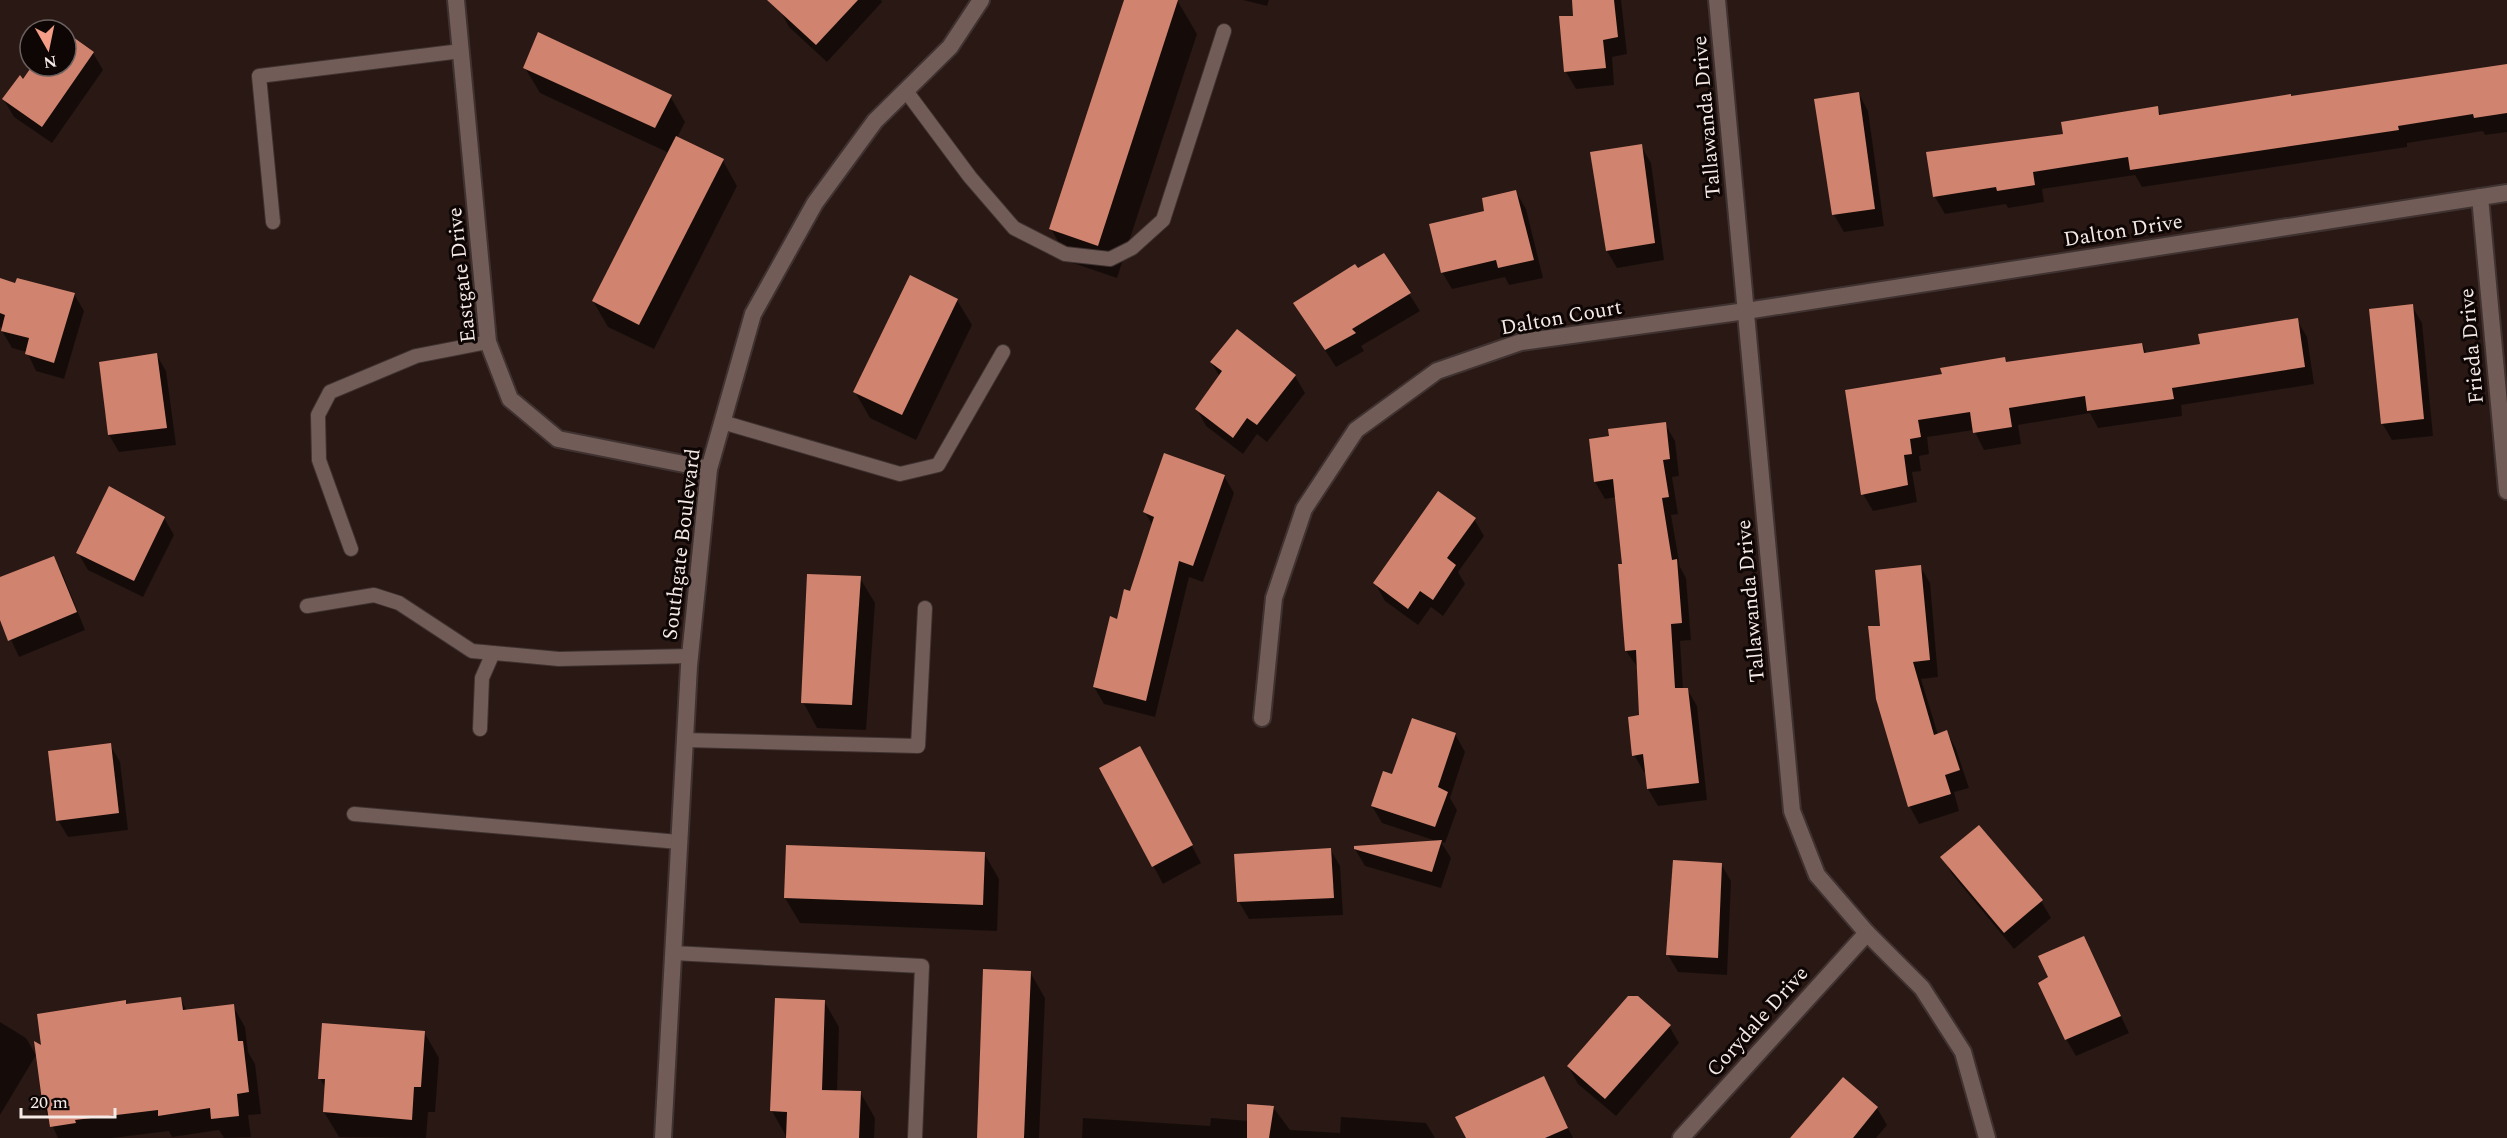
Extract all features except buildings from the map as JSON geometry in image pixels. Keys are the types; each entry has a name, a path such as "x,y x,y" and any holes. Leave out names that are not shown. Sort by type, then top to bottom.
{"street":[{"name":"Eastgate Drive","path":"456,0 488,342 510,399 558,440 709,469"},
{"name":"Southgate Boulevard","path":"663,1138 690,656 709,469 722,422 753,314 815,203 875,120 950,47 981,0"},
{"name":"Tallawanda Drive","path":"1718,0 1792,811 1817,875 1867,933 1922,988 1963,1052 1987,1138"},
{"name":"Dalton Drive","path":"1746,311 2507,193"},
{"name":"Frieda Drive","path":"2480,197 2507,491"},
{"name":"Dalton Court","path":"1262,718 1274,597 1304,509 1356,430 1437,371 1521,342 1746,311"},
{"name":"Corydale Drive","path":"1681,1138 1867,933"}],"lane":[{"path":"906,91 970,177 1014,228 1065,254 1110,259 1132,248 1163,220 1224,31"},
{"path":"273,222 259,76 461,51"},
{"path":"351,549 320,460 318,415 330,392 416,356 488,342"},
{"path":"722,422 900,474 938,465 1004,352"},
{"path":"307,606 374,595 399,603 472,651 559,659 690,656"},
{"path":"685,740 918,746 925,608"},
{"path":"480,729 482,678 493,653"},
{"path":"354,814 679,842"},
{"path":"673,953 922,966 915,1138"}]}
